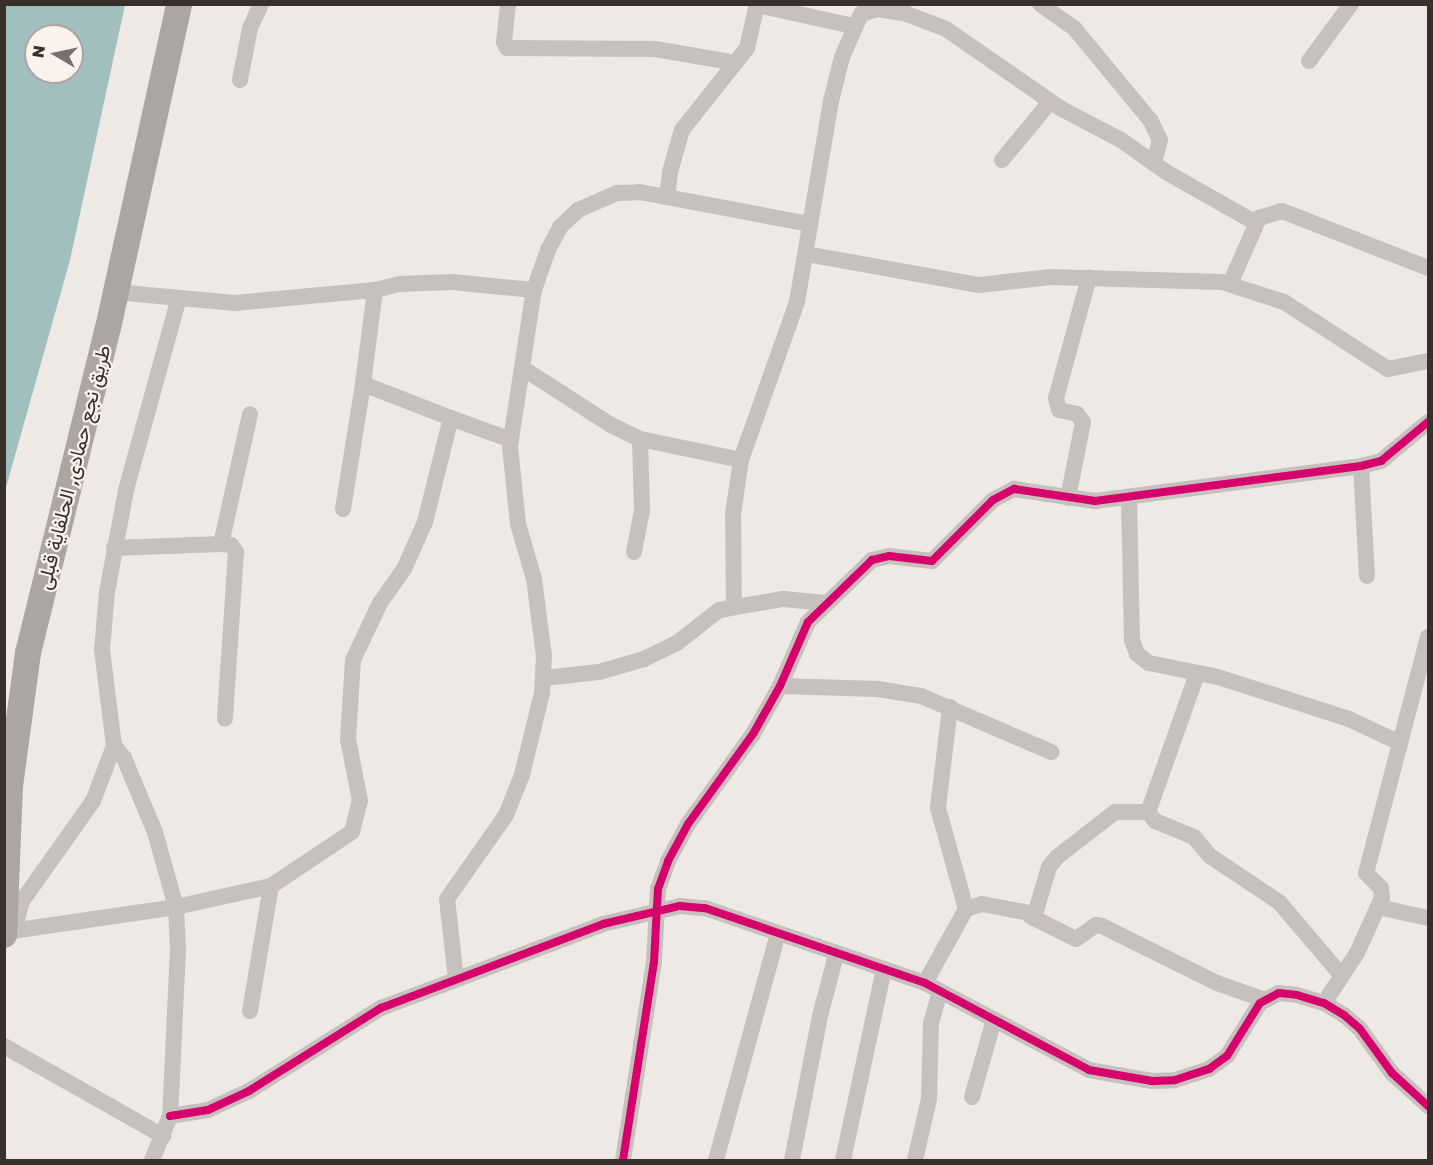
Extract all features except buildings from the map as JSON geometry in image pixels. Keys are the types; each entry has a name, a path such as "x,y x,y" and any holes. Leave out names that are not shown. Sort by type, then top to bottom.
{"main road":[{"name":"طريق نجع حمادى, الحلفاية قبلى","path":"8,933 10,786 20,697 115,292 179,4"}],"street":[{"path":"240,80 250,28 261,4"},
{"path":"508,4 504,42 507,48 655,49 736,63"},
{"path":"1040,4 1074,28 1151,121 1160,140 1154,163"},
{"path":"1309,61 1351,4"},
{"path":"667,197 669,172 682,130 736,63 752,39 757,5 789,8 854,26"},
{"path":"734,607 733,514 741,460 783,350 806,254 831,101 854,26 861,14 877,9 907,14 946,29 1050,102 1121,140 1154,163 1256,224"},
{"path":"1002,160 1050,102"},
{"path":"456,980 447,899 506,814 536,725 544,678 534,579 522,548 511,481 511,440 524,369 534,290 560,226 578,210 617,193 667,197 810,224"},
{"path":"1230,284 1256,224 1270,213 1288,212 1428,268"},
{"path":"806,254 979,285 1050,277 1230,284 1284,302 1388,369 1428,361"},
{"path":"1068,498 1083,422 1080,416 1059,410 1056,398 1089,277"},
{"path":"115,292 234,303 375,290 399,284 452,282 534,290"},
{"path":"343,509 375,290"},
{"path":"152,1161 170,1116 178,949 176,907 155,831 127,766 114,746 102,650 114,548 126,490 179,298"},
{"path":"524,369 611,425 640,439 741,460"},
{"path":"363,384 511,440"},
{"path":"220,544 250,414"},
{"path":"8,933 176,907 271,886 352,832 357,824 360,801 348,739 353,660 380,603 404,569 424,522 451,418"},
{"path":"622,1161 654,962 655,910 658,889 673,852 753,734 780,686 808,622 827,603 882,556 932,561 1007,492 1026,488 1068,498 1129,498 1361,466 1381,461 1428,422"},
{"path":"634,552 642,510 640,439"},
{"path":"1361,466 1367,576"},
{"path":"1129,498 1132,640 1137,654 1149,663 1197,674 1349,719 1398,742"},
{"path":"114,548 220,544 231,545 236,552 225,719"},
{"path":"544,678 599,672 644,659 677,643 719,610 783,599 827,603"},
{"path":"1324,1003 1366,938 1378,907 1381,888 1366,873 1398,742 1428,637"},
{"path":"1148,812 1197,674"},
{"path":"780,686 895,691 950,707 1007,736 1051,752"},
{"path":"950,707 938,808 966,909"},
{"path":"8,933 22,901 93,801 114,746"},
{"path":"1030,916 1037,912 1049,867 1056,857 1115,812 1148,812"},
{"path":"1148,812 1155,821 1188,833 1210,856 1279,902 1342,976"},
{"path":"250,1011 271,886"},
{"path":"925,983 966,909 982,904 1030,916 1076,939 1096,925 1102,926 1217,983 1265,1000"},
{"path":"170,1116 208,1110 249,1091 350,1024 456,980 603,924 680,906 705,908 836,955 925,983 1089,1070 1152,1081 1175,1080 1209,1069 1227,1056 1253,1011 1265,1000 1279,993 1324,1003 1360,1029 1392,1073 1428,1106"},
{"path":"1378,907 1428,918"},
{"path":"716,1161 778,934"},
{"path":"792,1161 820,1016 836,955"},
{"path":"843,1161 884,969"},
{"path":"915,1161 928,1100 931,1023 940,991"},
{"path":"972,1097 994,1020"},
{"path":"4,1046 163,1136"}],"water":[{"path":"5,4 125,5 70,260 5,491"}],"cycle path":[{"path":"623,1160 654,962 658,889 668,861 688,824 753,734 780,686 808,622 872,560 889,556 932,561 993,500 1014,489 1095,501 1361,466 1381,461 1428,422"},
{"path":"170,1116 208,1110 249,1091 381,1008 603,924 680,906 705,908 925,983 1089,1070 1152,1081 1175,1080 1209,1069 1227,1056 1260,1003 1279,993 1297,995 1324,1003 1344,1015 1360,1029 1392,1073 1428,1106"}]}
